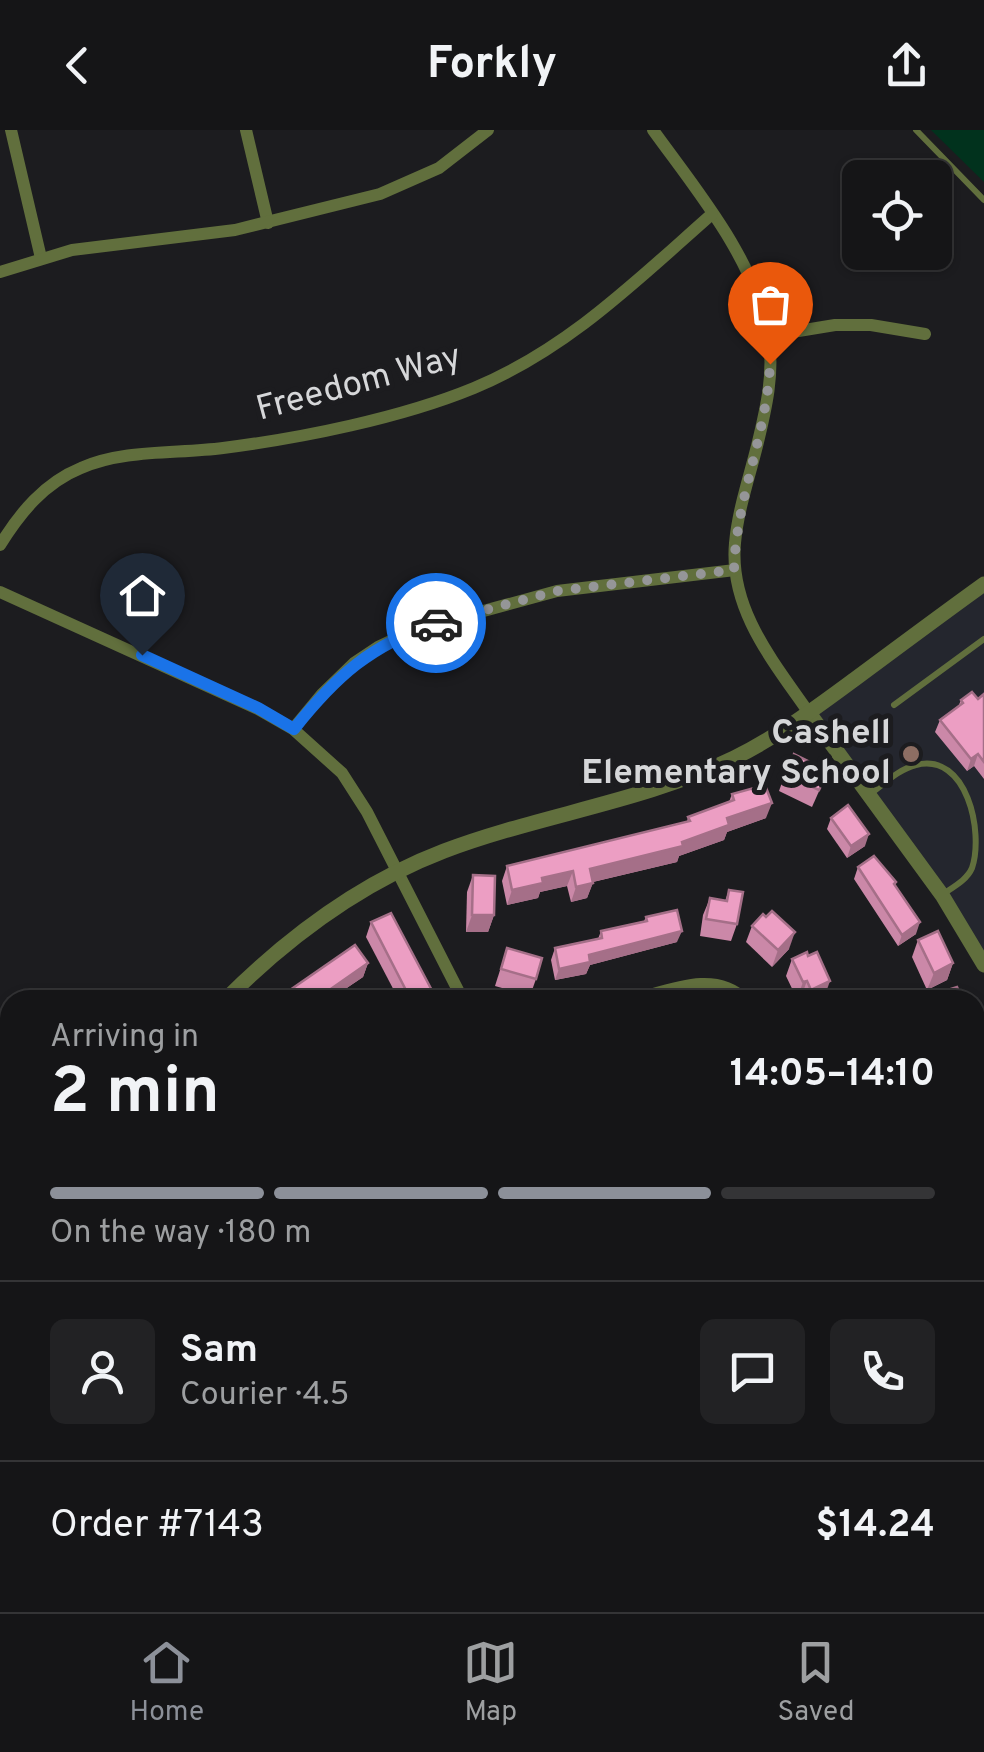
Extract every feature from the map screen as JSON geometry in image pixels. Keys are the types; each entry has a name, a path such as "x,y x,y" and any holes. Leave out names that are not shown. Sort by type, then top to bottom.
{"street":[{"path":"11,130 41,258"},
{"path":"246,130 268,223"},
{"path":"0,272 41,258 104,245 268,223 380,194 438,168 488,130"},
{"path":"652,130 712,214 750,280 768,336 769,395 740,512 734,570 752,628 942,895 984,965"},
{"name":"Freedom Way","path":"0,546 18,516 44,490 80,468 115,458 302,436 414,408 473,388 537,358 588,324 712,214"},
{"path":"768,336 835,324 871,325 924,334"},
{"path":"294,729 354,663 396,638 434,623 557,591 734,570"},
{"path":"235,990 263,962 322,916 397,872 492,835 677,783 737,757 809,712 984,584"},
{"path":"0,592 212,686 294,729 342,772 459,990"},
{"path":"671,990 716,984 734,990"}],"lane":[{"path":"916,130 984,200"},
{"path":"894,705 984,639"},
{"path":"868,795 918,764 939,764 955,776 977,816 979,846 969,875 942,895"}],"shaded area":[{"name":"Cashell Elementary School","path":"984,584 984,954 809,713"}],"green space":[{"path":"931,130 984,130 984,182"}],"building":[{"path":"972,692 978,699 984,694 984,762 978,754 971,759 940,720"},
{"path":"794,754 828,771 819,790 785,774"},
{"path":"765,785 772,803 727,818 729,825 682,842 683,846 590,869 593,883 576,887 573,871 512,890 507,866 690,821 688,817 734,800 732,794"},
{"path":"848,805 869,834 851,846 831,818"},
{"path":"874,856 896,882 920,922 902,935 858,867"},
{"path":"473,875 495,876 494,915 472,915"},
{"path":"729,890 743,892 737,924 706,919 710,898 727,901"},
{"path":"677,910 682,931 589,955 590,962 559,969 555,948 602,938 601,931"},
{"path":"772,911 795,932 778,950 752,926"},
{"path":"391,913 432,990 406,990 371,922"},
{"path":"938,931 953,963 934,973 918,940"},
{"path":"355,945 368,963 329,990 290,990"},
{"path":"507,948 542,958 536,979 501,969"},
{"path":"807,952 808,956 817,952 830,981 811,990 792,959"}],"way so far":[{"path":"436,623 557,591 734,570 740,512 769,395 770,364"}],"place":[{"name":"Cashell Elementary School","path":"911,754"}],"route":[{"path":"142,655 258,708 294,729 354,663 396,638 436,623"}]}
